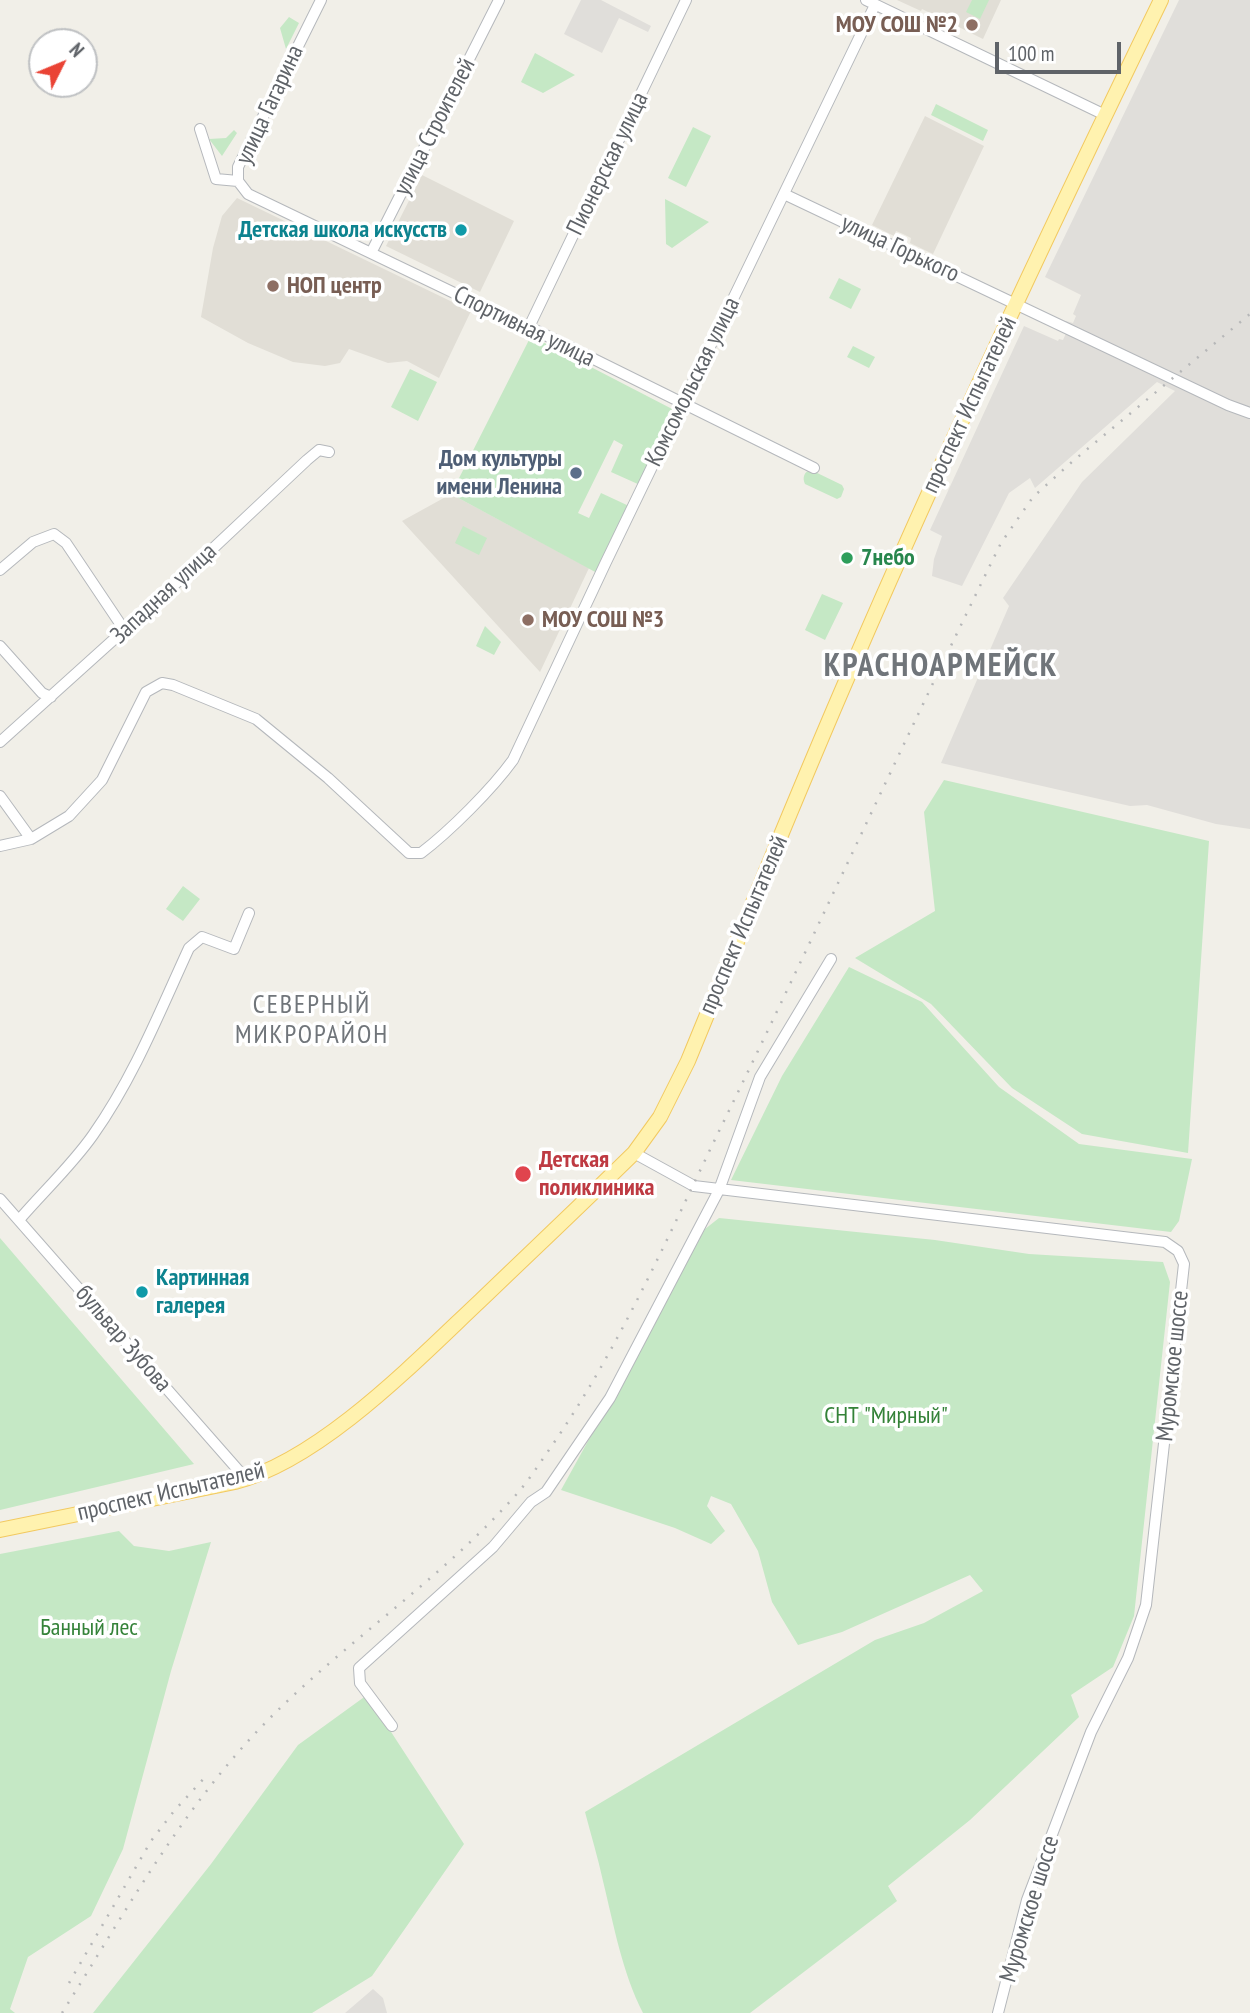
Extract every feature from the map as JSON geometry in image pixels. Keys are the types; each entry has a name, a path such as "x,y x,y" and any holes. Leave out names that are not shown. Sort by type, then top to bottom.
{"main road":[{"name":"проспект Испытателей","path":"0,1530 246,1479 271,1470 345,1421 390,1385 634,1153 660,1117 688,1061 851,668 1016,303 1161,0"}],"street":[{"name":"улица Гагарина","path":"200,129 216,179 238,181 238,167 321,0"},
{"name":"улица Строителей","path":"371,253 499,0"},
{"name":"Пионерская улица","path":"529,327 686,0"},
{"path":"870,2 1105,115"},
{"name":"Комсомольская улица","path":"31,839 69,816 102,780 146,692 162,683 256,719 334,784 409,853 421,853 439,838 503,774 513,760 784,194 870,2"},
{"name":"Спортивная улица","path":"238,181 248,194 529,327 814,468"},
{"name":"улица Горького","path":"784,194 1228,405 1250,413"},
{"name":"Западная улица","path":"0,741 125,631 307,460 319,450 329,452"},
{"path":"0,570 33,542 54,534 66,543 125,631"},
{"path":"0,646 42,693 51,697"},
{"path":"0,796 31,839 0,846"},
{"path":"19,1220 92,1136 119,1094 189,948 202,937 234,949 249,913"},
{"path":"393,1726 360,1683 359,1668 494,1547 531,1502 546,1492 610,1398 719,1190 760,1077 831,959"},
{"name":"Муромское шоссе","path":"634,1153 694,1186 1166,1242 1178,1251 1184,1264 1146,1605 1128,1658 1091,1731 1027,1900 998,2013"},
{"name":"бульвар Зубова","path":"0,1199 246,1479"}],"shaded area":[{"path":"581,0 601,0 651,26 648,32 619,18 602,53 564,34"},
{"name":"МОУ СОШ №2","path":"897,0 1001,0 983,39 922,9 921,11"},
{"path":"1179,0 1250,0 1250,829 1216,824 1147,805 1130,806 941,763 1009,606 1003,598 1082,482 1175,391 1157,382 1035,488 1030,478 1009,493 962,586 932,576 934,559 942,536 930,530 1024,326 1058,341 1063,340 1067,331 1063,329 1066,321 1073,323 1076,316 1073,314 1081,295 1045,277"},
{"path":"925,116 984,146 933,254 910,243 911,238 903,234 896,231 894,236 872,225"},
{"path":"422,175 514,221 480,292 386,246"},
{"path":"237,198 471,311 439,378 407,361 388,363 349,349 340,363 325,366 293,362 248,343 201,317 213,248 222,216"},
{"name":"МОУ СОШ №3","path":"451,494 589,568 540,672 402,521"},
{"path":"373,1989 383,1998 387,2013 345,2013"}],"green space":[{"path":"972,0 989,0 980,19 966,12"},
{"path":"289,17 299,23 286,49 280,28"},
{"path":"535,53 575,75 543,93 521,82"},
{"path":"936,104 988,130 983,141 931,115"},
{"path":"693,127 711,136 686,187 668,178"},
{"path":"234,130 237,133 222,156 209,139 226,138"},
{"path":"665,199 709,222 672,248 666,244"},
{"path":"839,278 861,289 851,309 829,298"},
{"path":"531,336 676,411 640,485 611,472 623,445 614,440 578,513 589,518 601,493 629,506 597,573 451,494"},
{"path":"853,346 875,357 869,368 847,357"},
{"path":"410,369 437,382 418,421 391,407"},
{"path":"811,470 842,485 844,489 841,497 837,499 805,484 804,475"},
{"path":"463,526 487,538 479,555 455,543"},
{"path":"822,594 843,603 825,640 805,630"},
{"path":"485,626 501,642 494,655 476,646"},
{"path":"944,780 1209,841 1188,1153 1082,1134 1012,1088 931,1004 855,958 935,911 924,812"},
{"path":"183,886 200,899 183,921 166,909"},
{"path":"849,967 922,1002 999,1087 1079,1144 1192,1159 1179,1221 1171,1232 731,1180 782,1076"},
{"name":"СНТ \"Мирный\"","path":"719,1218 935,1240 1029,1254 1163,1262 1170,1282 1134,1616 1113,1667 1071,1695 1079,1717 970,1820 888,1886 897,1901 750,2013 643,2013 624,1965 585,1812 875,1640 924,1623 983,1591 970,1575 842,1632 798,1645 772,1602 758,1551 731,1504 711,1496 707,1506 725,1531 711,1544 675,1528 561,1490 705,1229"},
{"path":"0,1238 194,1464 0,1510"},
{"name":"Банный лес","path":"119,1531 134,1546 169,1551 211,1542 171,1671 123,1849 91,1916 28,1957 10,2009 15,2013 0,2013 0,1554"},
{"path":"367,1695 464,1844 372,1976 312,2013 93,2013 211,1864 298,1745"}],"railway":[{"path":"62,2013 158,1859 211,1785 240,1750 301,1689 486,1527 533,1473 576,1409 642,1290 1001,543 1033,497 1250,314"},
{"path":"69,1983 151,1841 208,1774"}],"place":[{"name":"МОУ СОШ №2","path":"972,25"},
{"name":"Детская школа искусств","path":"461,230"},
{"name":"НОП центр","path":"273,286"},
{"name":"Дом культуры имени Ленина","path":"576,473"},
{"name":"7небо","path":"847,558"},
{"name":"МОУ СОШ №3","path":"528,620"},
{"name":"Детская поликлиника","path":"523,1174"},
{"name":"Картинная галерея","path":"142,1292"}],"district":[{"name":"КРАСНОАРМЕЙСК","path":"941,667"},
{"name":"СЕВЕРНЫЙ МИКРОРАЙОН","path":"312,1021"}]}
